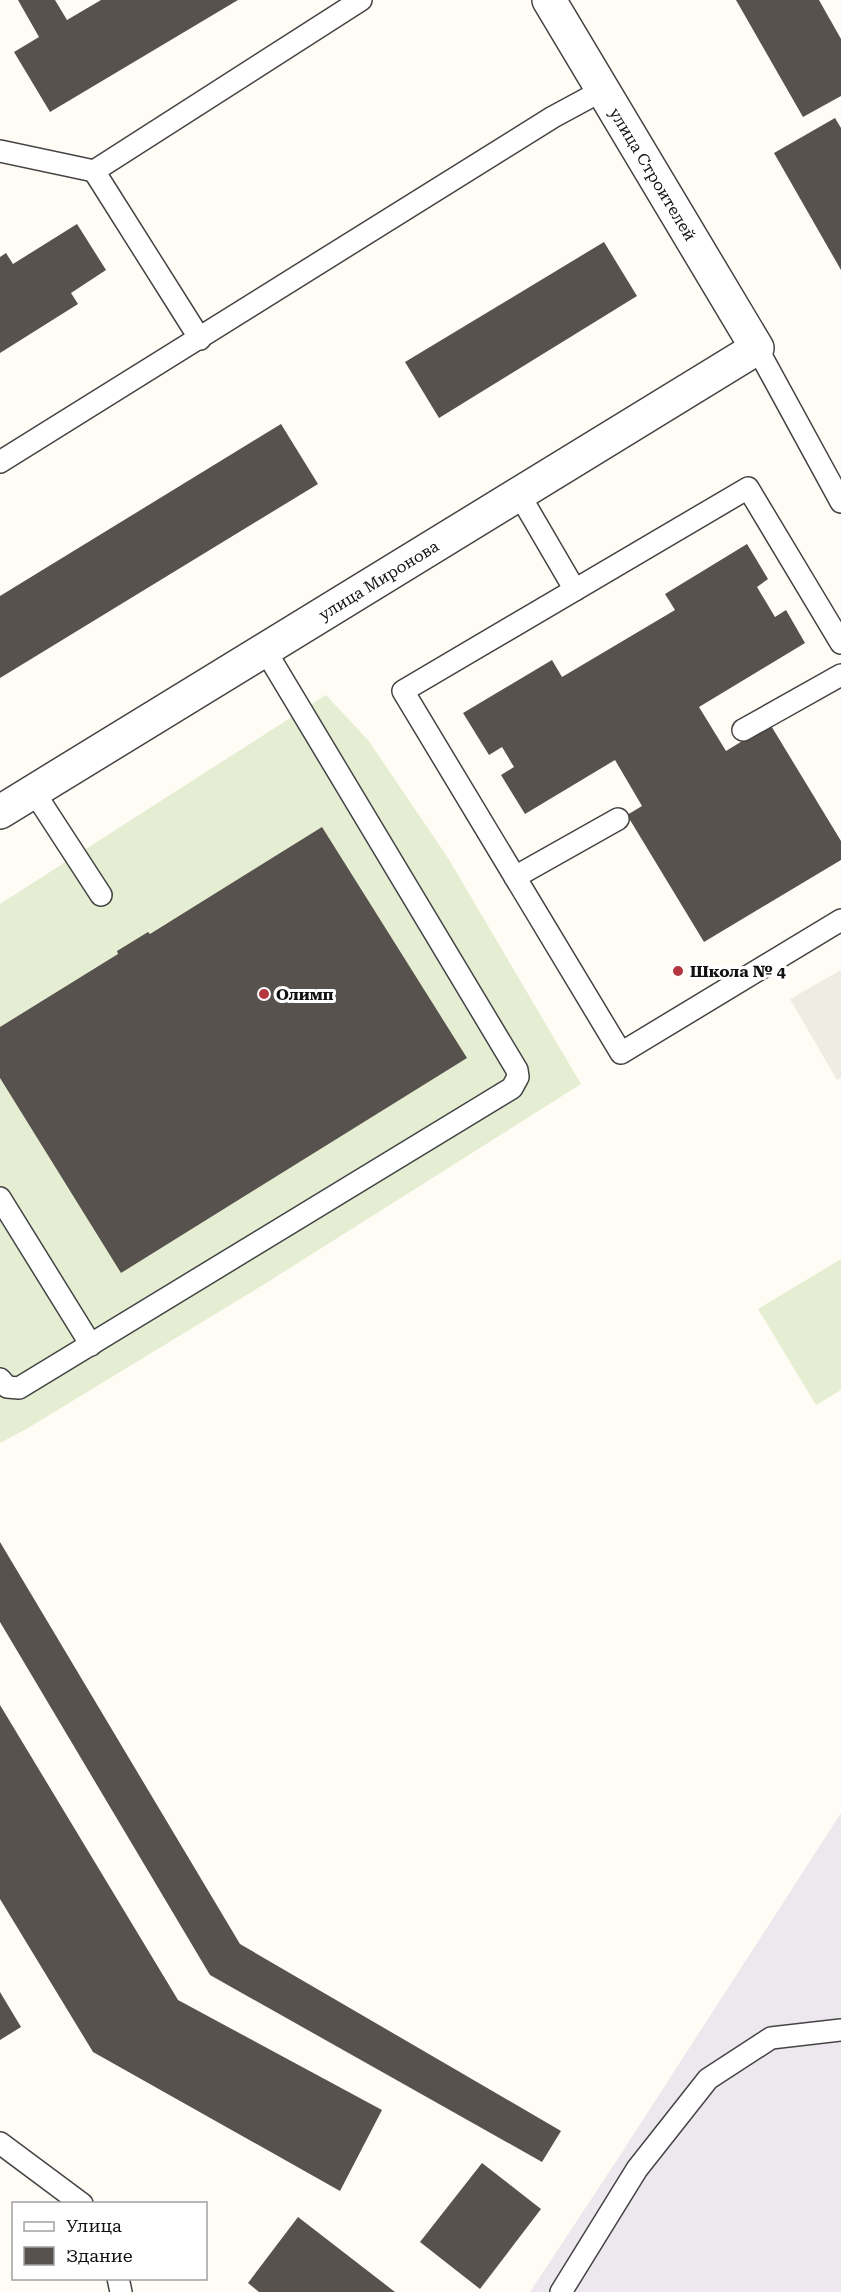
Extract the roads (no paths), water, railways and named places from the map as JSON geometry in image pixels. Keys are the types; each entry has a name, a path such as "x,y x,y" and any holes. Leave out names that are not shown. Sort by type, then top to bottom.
{"street":[{"name":"улица Строителей","path":"549,0 757,348"},
{"name":"улица Миронова","path":"0,813 757,348"}],"lane":[{"path":"0,151 94,171 361,0"},
{"path":"0,462 553,117 603,90"},
{"path":"94,171 200,339"},
{"path":"757,348 841,502"},
{"path":"841,643 748,488 403,691 621,1053 841,920"},
{"path":"519,494 574,590"},
{"path":"0,1379 7,1387 19,1388 512,1088 518,1077 517,1070 265,650"},
{"path":"742,730 841,675"},
{"path":"34,792 101,895"},
{"path":"515,877 618,819"},
{"path":"0,1198 91,1345"},
{"path":"561,2292 637,2169 708,2079 771,2038 841,2031"},
{"path":"0,2144 78,2202"}],"place":[{"name":"Школа № 4","path":"678,971"},
{"name":"Олимп","path":"264,994"}]}
